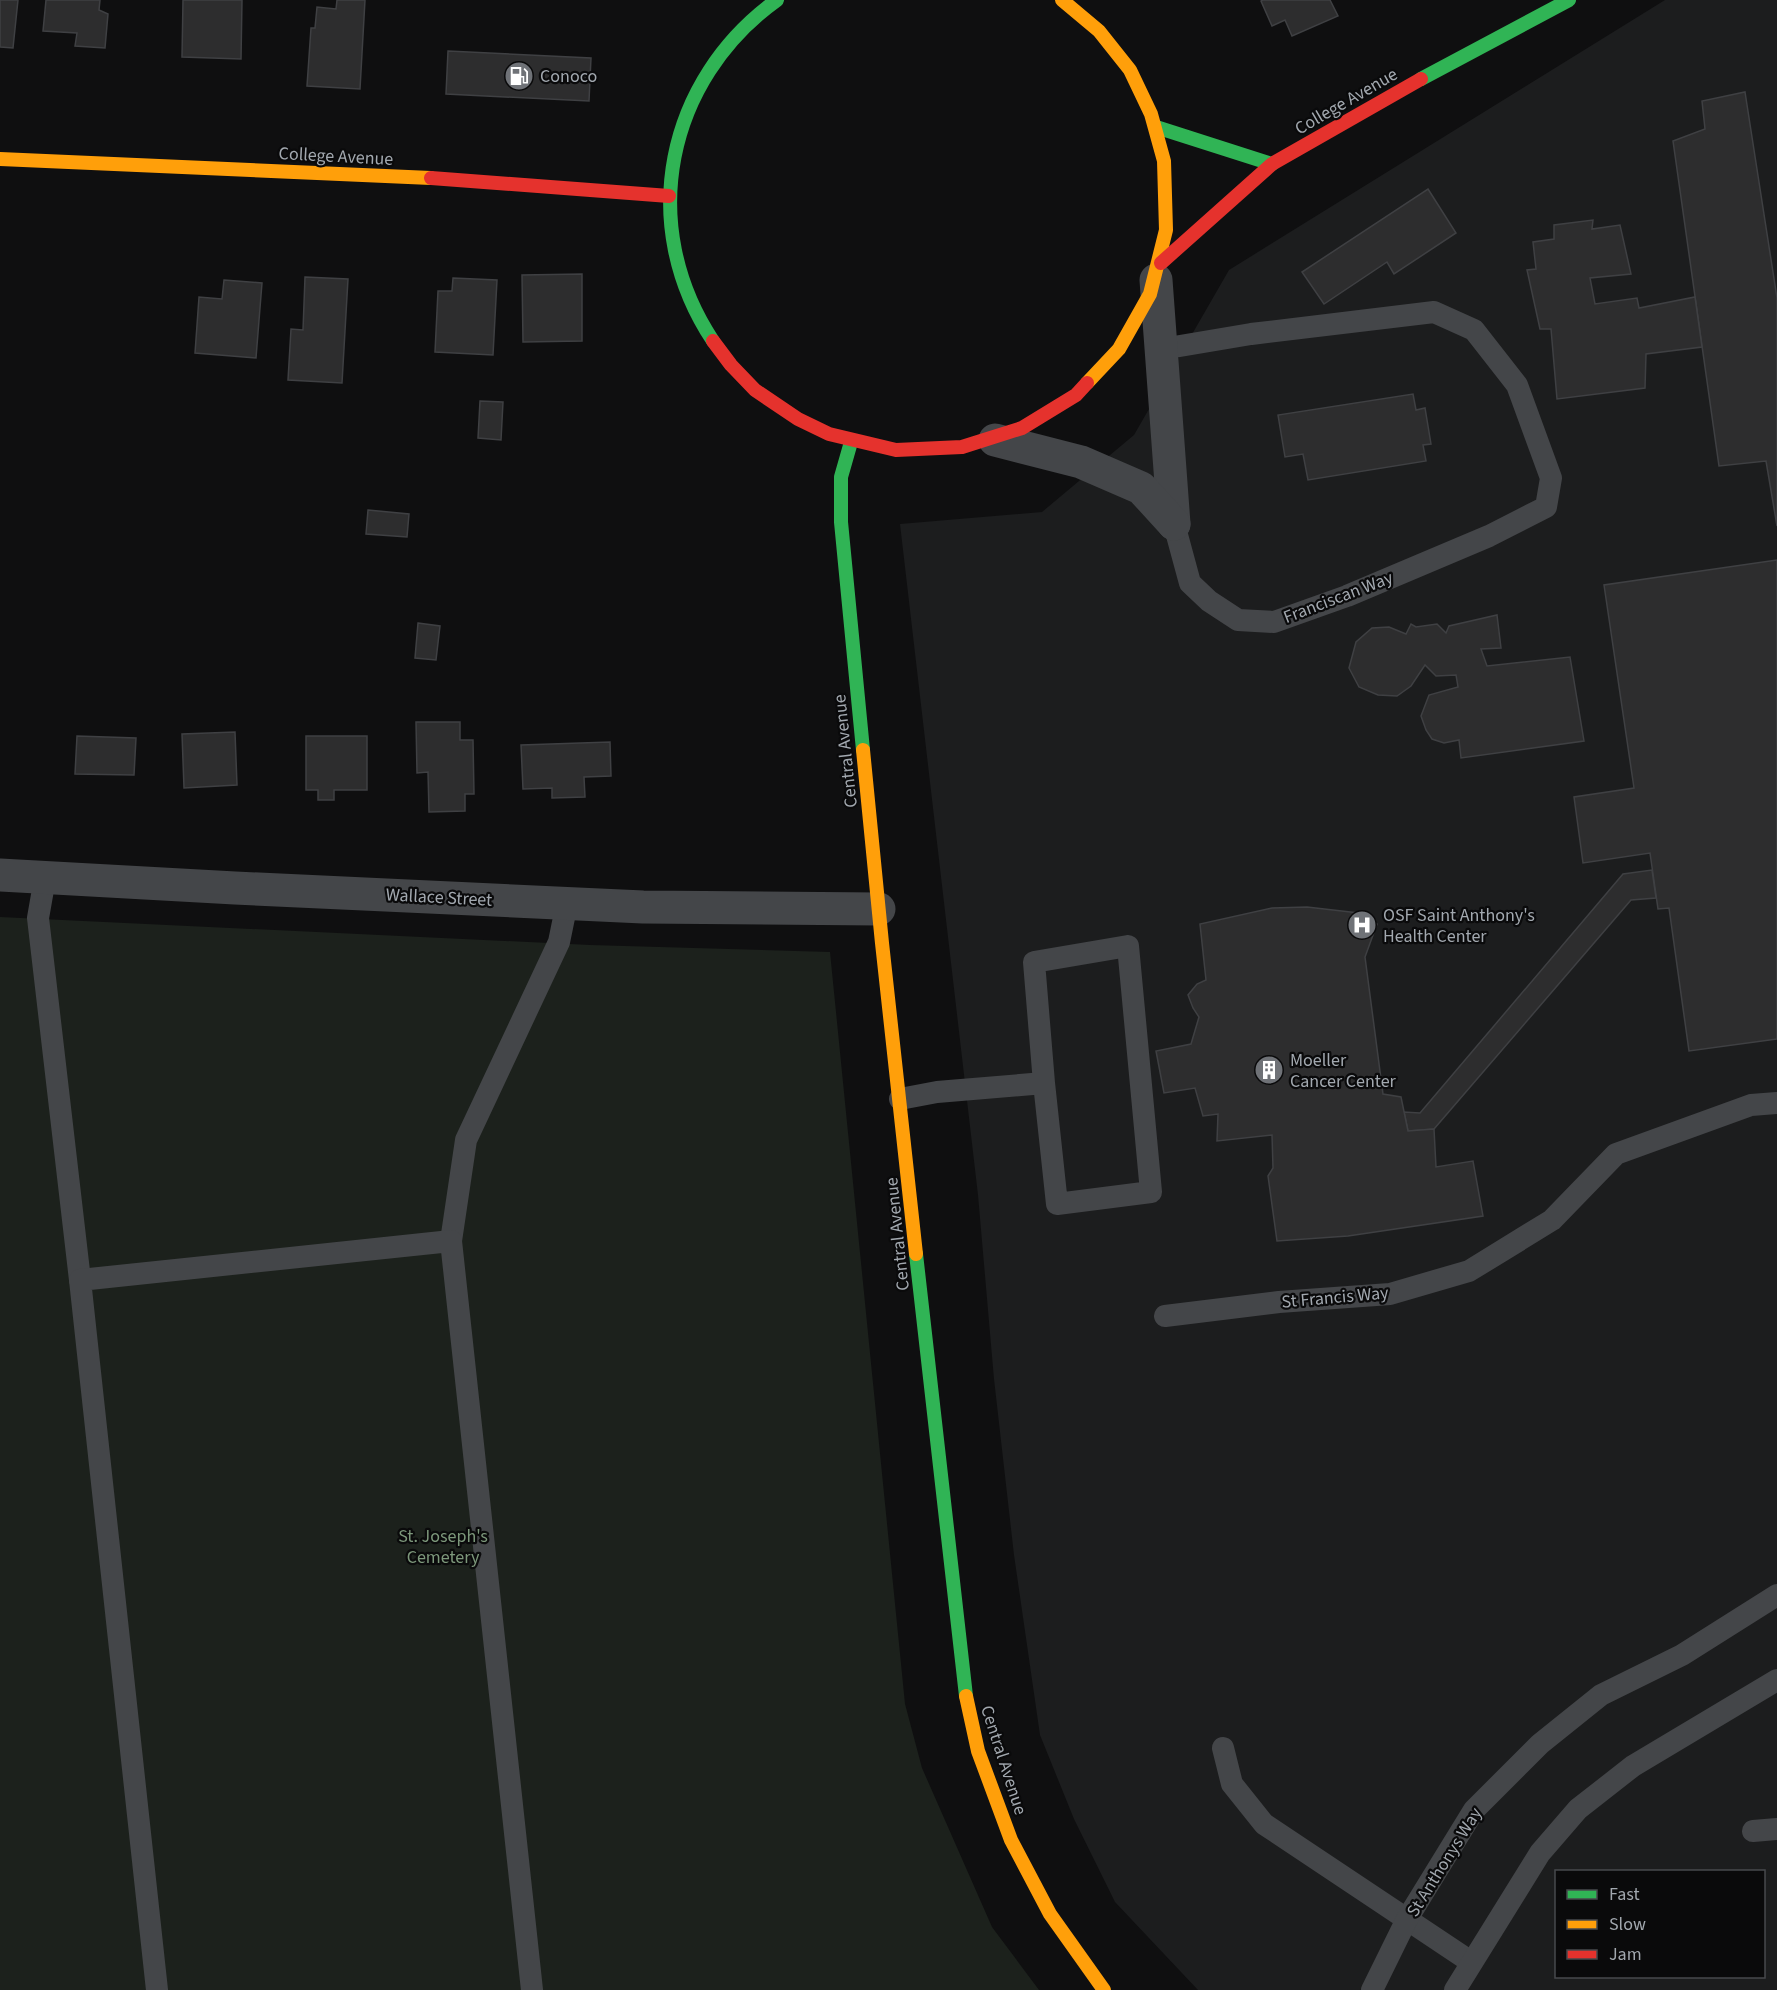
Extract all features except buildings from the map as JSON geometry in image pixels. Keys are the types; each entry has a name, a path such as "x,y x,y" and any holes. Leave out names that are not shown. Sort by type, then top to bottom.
{"main road":[{"path":"777,0 764,8 733,38 707,72 687,111 674,153 669,196 672,243 684,288 705,331 732,369 767,401 807,425 851,442 887,450 923,451 960,448 995,440 1031,424 1065,404 1095,379 1121,349 1141,316 1158,272 1168,209 1167,181 1156,127 1142,91 1122,59 1098,29 1062,0"},
{"name":"College Avenue","path":"1158,272 1272,164 1361,112 1569,0"},
{"path":"1156,127 1272,164"},
{"name":"College Avenue","path":"0,159 450,179 669,196"},
{"name":"Central Avenue","path":"851,442 841,477 841,522 879,909 965,1692 978,1751 1011,1840 1050,1914 1104,1990"}],"street":[{"name":"Franciscan Way","path":"1158,272 1174,524"},
{"name":"Franciscan Way","path":"995,440 1080,462 1141,488 1174,524"},
{"name":"Wallace Street","path":"0,875 643,907 879,909"}],"lane":[{"name":"Franciscan Way","path":"1162,349 1251,334 1434,312 1474,330 1517,385 1551,478 1546,507 1489,536 1347,596 1274,622 1238,620 1209,601 1190,583 1174,524"},
{"path":"45,878 38,918 80,1280 157,1990"},
{"path":"532,1990 451,1240 466,1140 559,942 567,903"},
{"path":"1128,946 1151,1192 1057,1204 1044,1083 1034,962 1128,946"},
{"path":"900,1099 937,1092 1044,1083"},
{"name":"St Francis Way","path":"1164,1316 1279,1302 1390,1294 1469,1271 1552,1220 1616,1154 1751,1105 1777,1103"},
{"path":"80,1280 451,1240"},
{"name":"St Anthonys Way","path":"1372,1990 1407,1919 1474,1810 1540,1744 1601,1695 1682,1655 1777,1595"},
{"path":"1455,1990 1540,1854 1578,1809 1633,1766 1777,1680"},
{"path":"1223,1748 1232,1784 1264,1824 1471,1962"},
{"path":"1753,1831 1777,1829"}],"shaded area":[{"name":"OSF Saint Anthony's Health Center","path":"1665,0 1777,0 1777,1990 1198,1990 1115,1902 1074,1819 1040,1735 1014,1555 994,1379 978,1195 900,524 1042,512 1134,435 1229,270"}],"green space":[{"name":"St. Joseph's Cemetery","path":"0,917 590,945 830,952 905,1704 922,1768 992,1927 1039,1990 0,1990"}],"traffic: fast":[{"path":"713,341 689,296 675,250 670,203 674,157 688,112 709,71 739,33 777,0"},
{"path":"1421,79 1569,0"},
{"path":"1156,127 1272,164"},
{"path":"851,442 841,477 841,522 863,750"},
{"path":"916,1254 966,1696"}],"traffic: slow":[{"path":"1062,0 1099,31 1130,70 1151,114 1164,161 1166,230 1150,294 1119,349 1087,383"},
{"path":"0,159 431,178"},
{"path":"863,750 916,1254"},
{"path":"966,1696 978,1751 1011,1840 1050,1914 1104,1990"}],"traffic: jam":[{"path":"1161,263 1272,164 1421,79"},
{"path":"431,178 669,196"},
{"path":"713,341 731,365 755,390 798,419 829,434 896,450 962,447 1022,428 1076,395 1087,383"}],"place":[{"name":"Conoco","path":"519,76"},
{"name":"OSF Saint Anthony's Health Center","path":"1362,925"},
{"name":"Moeller Cancer Center","path":"1269,1070"}]}
